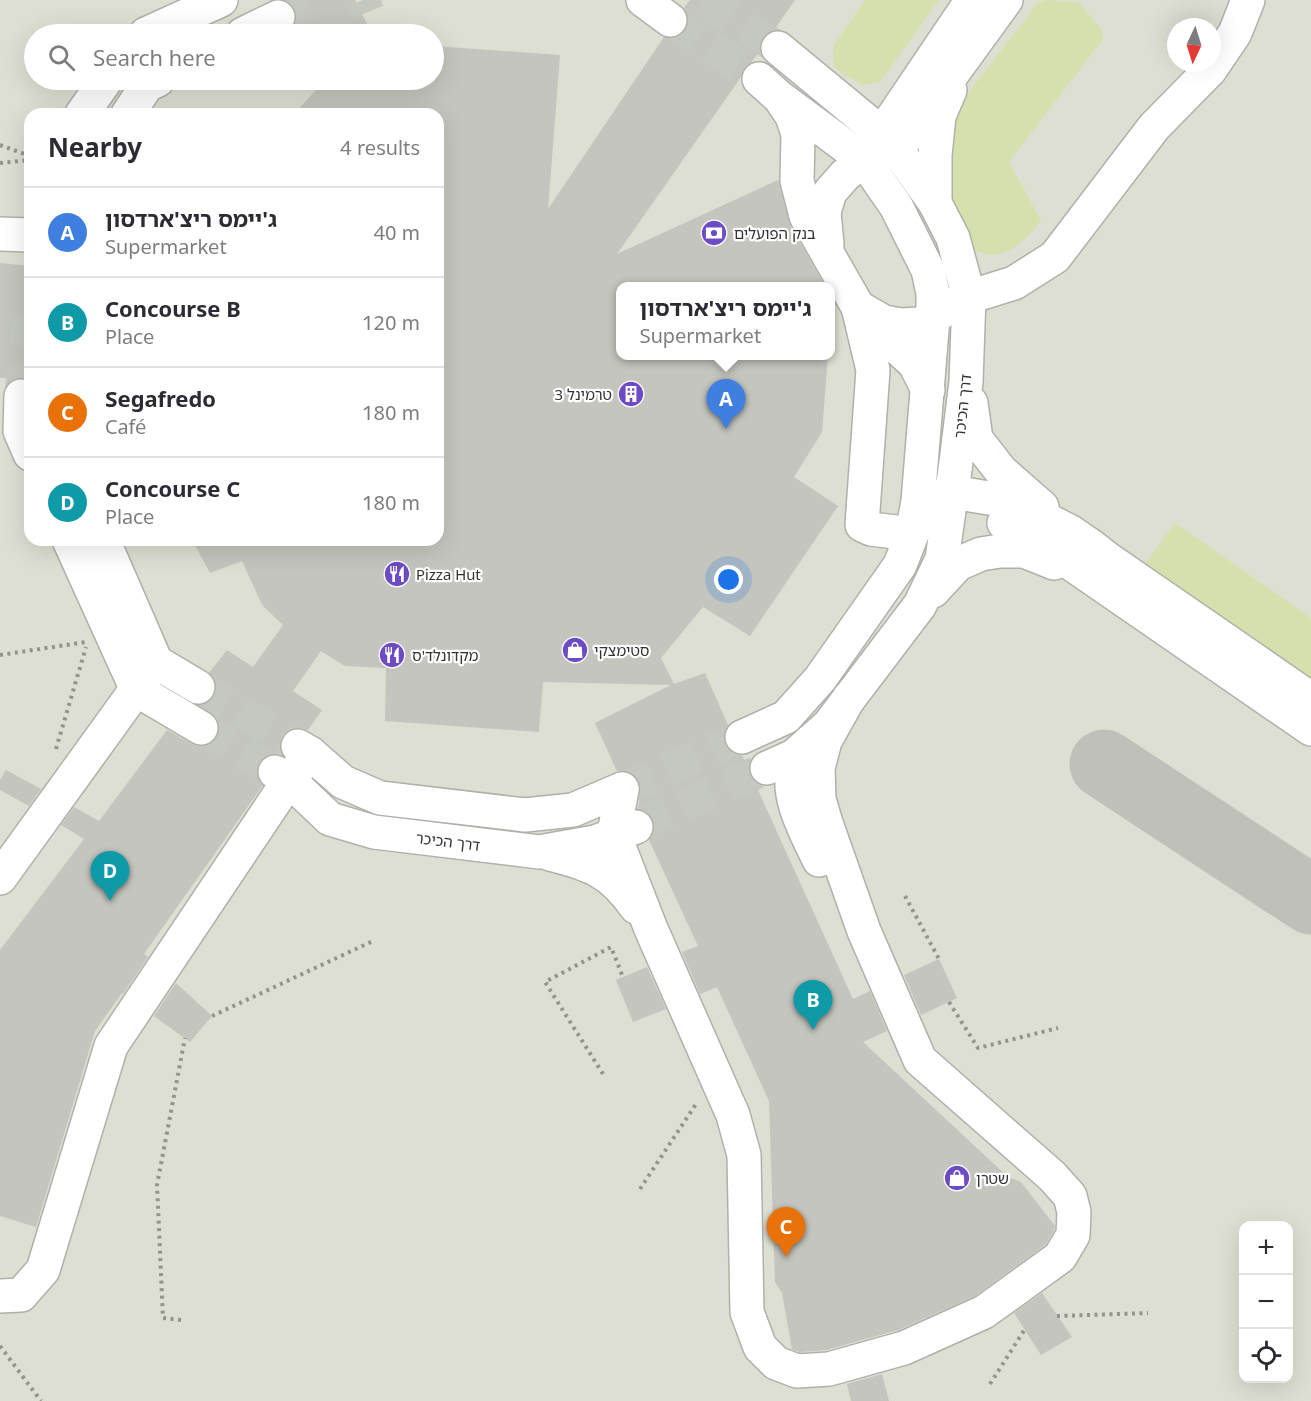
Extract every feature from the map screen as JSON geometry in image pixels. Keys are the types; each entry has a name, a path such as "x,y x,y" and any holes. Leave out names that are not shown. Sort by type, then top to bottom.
{"lane":[{"path":"168,24 221,0"},
{"path":"834,94 863,99 877,98 892,92 963,0"},
{"path":"881,148 972,0"},
{"path":"928,390 915,364 900,350 872,333 865,325 858,307 827,250 824,212 830,192 844,175 881,148 972,46 1006,0"},
{"path":"858,307 884,322 901,325 920,324 969,297 1014,283 1055,257 1154,127 1210,70 1235,33 1248,0"},
{"path":"935,203 935,155 939,116 972,46"},
{"name":"דרך הכיכר","path":"767,768 794,756 829,725 920,606 942,559 946,499 966,382 969,297 952,238 935,203 881,148 834,94 778,48"},
{"name":"דרך הכיכר","path":"741,737 786,717 820,679 900,565 912,534 918,501 933,318 933,293 928,270 896,206 881,148 769,88 792,116 798,134 797,181 806,216 827,250"},
{"path":"86,108 99,90"},
{"path":"132,108 144,90"},
{"path":"0,234 24,235"},
{"path":"928,270 954,291 969,297"},
{"path":"858,307 873,370 862,525 871,529 912,534 927,506 946,499 1007,501 1071,532"},
{"path":"966,382 973,409 976,439 1001,471 1071,532 1311,699"},
{"path":"20,437 21,396"},
{"path":"923,438 925,477 932,493 1018,527 1311,729"},
{"path":"72,546 137,690 201,728"},
{"path":"106,546 156,662 198,687"},
{"path":"920,606 958,564 981,554 999,551 1024,552 1094,578"},
{"path":"0,878 156,662"},
{"path":"0,1296 21,1295 44,1270 111,1046 282,776 304,750 343,782 380,798 525,815 573,810 622,789 626,830 651,929 733,1115 744,1155 747,1312 760,1347 776,1363 797,1371 829,1369 904,1348 984,1312 1060,1257 1073,1235 1074,1212 1070,1196 1058,1183 920,1060 864,930 819,799 818,768 825,741 849,698"},
{"path":"811,741 794,767 791,784 798,814 836,897 864,930"},
{"name":"דרך הכיכר","path":"282,776 330,819 374,832 539,852 595,842 626,830"},
{"path":"539,852 585,862 605,873 626,892 651,929"}],"path":[{"path":"0,145 24,155"},
{"path":"0,163 24,159"},
{"path":"0,656 88,642 54,756"},
{"path":"905,896 939,959"},
{"path":"212,1016 373,941"},
{"path":"603,1074 545,982 611,948 623,977"},
{"path":"948,1002 978,1048 1058,1028"},
{"path":"181,1320 163,1318 157,1185 185,1038"},
{"path":"640,1189 696,1104 694,1093"},
{"path":"1057,1316 1148,1313"},
{"path":"990,1384 1025,1329"},
{"path":"0,1346 41,1401"}],"shaded area":[{"path":"0,0 1311,0 1311,1401 0,1401"}],"green space":[{"path":"865,0 939,0 880,82 863,85 844,75 834,66 833,47"},
{"path":"1047,0 1078,2 1101,29 1103,39 1009,162 1041,221 1012,249 993,255 983,253 973,249 945,186 949,118 1038,3"},
{"path":"1175,523 1311,618 1311,687 1145,564"}],"building":[{"path":"284,0 355,0 367,24 295,24 297,18 295,8"},
{"path":"690,0 795,0 774,30 763,37 760,50 751,63 745,67 741,77 617,254 778,180 790,225 823,282 616,282 616,360 828,360 822,432 794,477 838,506 750,636 703,607 661,658 674,684 705,673 728,725 723,735 725,745 732,753 742,755 853,999 870,991 887,1031 863,1042 1008,1177 1021,1182 1055,1226 1054,1230 1046,1244 975,1296 898,1330 826,1350 800,1352 792,1349 782,1293 775,1282 769,1101 717,987 700,994 682,952 698,946 649,840 654,831 653,820 648,812 638,809 641,791 639,782 633,774 617,771 595,723 671,685 543,682 539,732 385,721 386,668 345,666 321,651 293,691 322,710 308,730 297,727 289,729 282,736 279,745 282,755 274,753 259,762 256,773 263,785 144,954 148,957 95,1031 36,1227 0,1216 0,950 84,839 61,825 74,807 99,821 167,730 201,747 211,744 220,728 218,719 200,705 208,703 217,687 215,678 209,673 227,650 253,667 283,625 262,605 242,561 210,573 195,546 444,546 444,108 299,108 316,90 444,90 444,47 560,55 548,209 664,37 677,37 685,31 689,22 684,8"},
{"path":"0,263 24,265 24,378 0,378"},
{"path":"6,770 41,789 29,806 0,790 0,780"},
{"path":"939,959 957,998 921,1015 904,975"},
{"path":"647,967 666,1009 633,1022 616,980"},
{"path":"176,983 212,1016 190,1042 154,1016"},
{"path":"1042,1293 1072,1337 1041,1355 1014,1313"},
{"path":"882,1374 889,1401 851,1401 847,1384"}],"taxiway":[{"path":"1104,764 1311,900"}],"tunnel":[{"path":"278,17 315,0"},
{"path":"363,0 368,12"},
{"path":"703,0 778,48"},
{"path":"670,20 759,79"},
{"path":"21,396 24,366"},
{"path":"198,687 298,746"},
{"path":"201,728 275,772"},
{"path":"622,789 742,737"},
{"path":"637,826 767,768"}],"place":[{"name":"בנק הפועלים","path":"714,233"},
{"name":"טרמינל 3","path":"631,394"},
{"name":"ג'יימס ריצ'ארדסון","path":"726,429"},
{"name":"Pizza Hut","path":"397,574"},
{"name":"סטימצקי","path":"575,650"},
{"name":"מקדונלד'ס","path":"392,655"},
{"name":"Concourse C","path":"110,901"},
{"name":"Concourse B","path":"813,1030"},
{"name":"שטרן","path":"957,1178"},
{"name":"Segafredo","path":"786,1257"}]}
